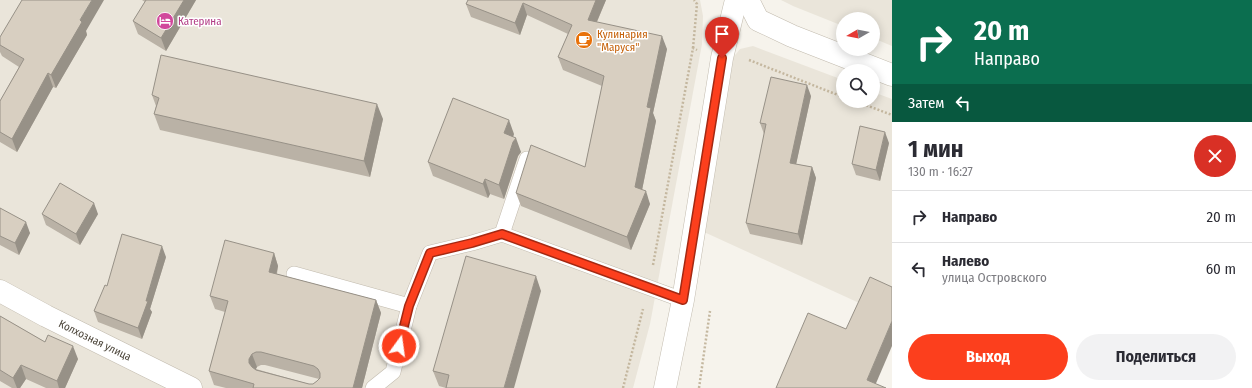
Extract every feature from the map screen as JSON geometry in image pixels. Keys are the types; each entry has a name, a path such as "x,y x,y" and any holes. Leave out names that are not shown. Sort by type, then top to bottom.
{"street":[{"path":"665,388 683,300 722,58 736,0"},
{"path":"748,0 758,20 792,36 892,75"},
{"name":"Колхозная улица","path":"0,291 46,316 191,388"}],"lane":[{"path":"502,234 527,159"},
{"path":"373,388 393,372 409,306 430,253 502,234 683,300"},
{"path":"294,274 409,306"}],"path":[{"path":"693,48 698,2 694,0"},
{"path":"873,108 892,115"}],"shaded area":[{"path":"0,0 700,0 703,16 702,44 650,324 633,388 0,388"},
{"path":"781,0 892,0 892,46 880,41 880,12 836,12 836,23"},
{"path":"753,46 836,77 836,108 880,108 880,95 892,99 892,298 868,307 704,232 727,65 740,49"}],"building":[{"path":"22,0 92,0 80,20 82,22 51,75 48,73 12,139 0,132 0,101 24,59 0,45 0,37"},
{"path":"146,0 184,0 161,38 133,21"},
{"path":"468,0 596,0 588,20 662,36 647,107 651,108 635,187 646,191 627,237 516,193 531,145 585,167 604,76 558,57 572,25 523,3 515,23 466,4"},
{"path":"161,55 377,104 364,161 154,114 159,98 152,95"},
{"path":"771,77 807,85 790,163 812,167 798,234 746,223 766,124 760,123"},
{"path":"453,98 509,120 504,133 516,138 513,142 499,185 485,179 483,184 428,162"},
{"path":"860,126 885,132 876,170 852,164"},
{"path":"60,183 94,203 76,234 42,214"},
{"path":"0,208 26,222 15,243 0,236"},
{"path":"122,234 162,246 146,301 148,301 138,328 94,311 105,285 107,286"},
{"path":"225,240 274,253 269,272 376,300 353,388 253,388 254,384 209,371 228,301 210,296","holes":["261,352 314,366 318,369 320,378 313,384 309,384 256,370 249,363 249,359 252,354"]},
{"path":"466,256 536,276 504,388 446,388 449,375 433,371"},
{"path":"870,277 892,287 892,321 867,380 886,388 776,388 808,313 846,329"},
{"path":"0,316 45,342 48,335 73,346 57,381 21,365 13,378 0,370"}],"place":[{"name":"Катерина","path":"165,21"},
{"name":"Кулинария \"Маруся\"","path":"584,40"}],"route":[{"path":"399,346 409,306 430,253 502,234 683,300 722,58"}]}
